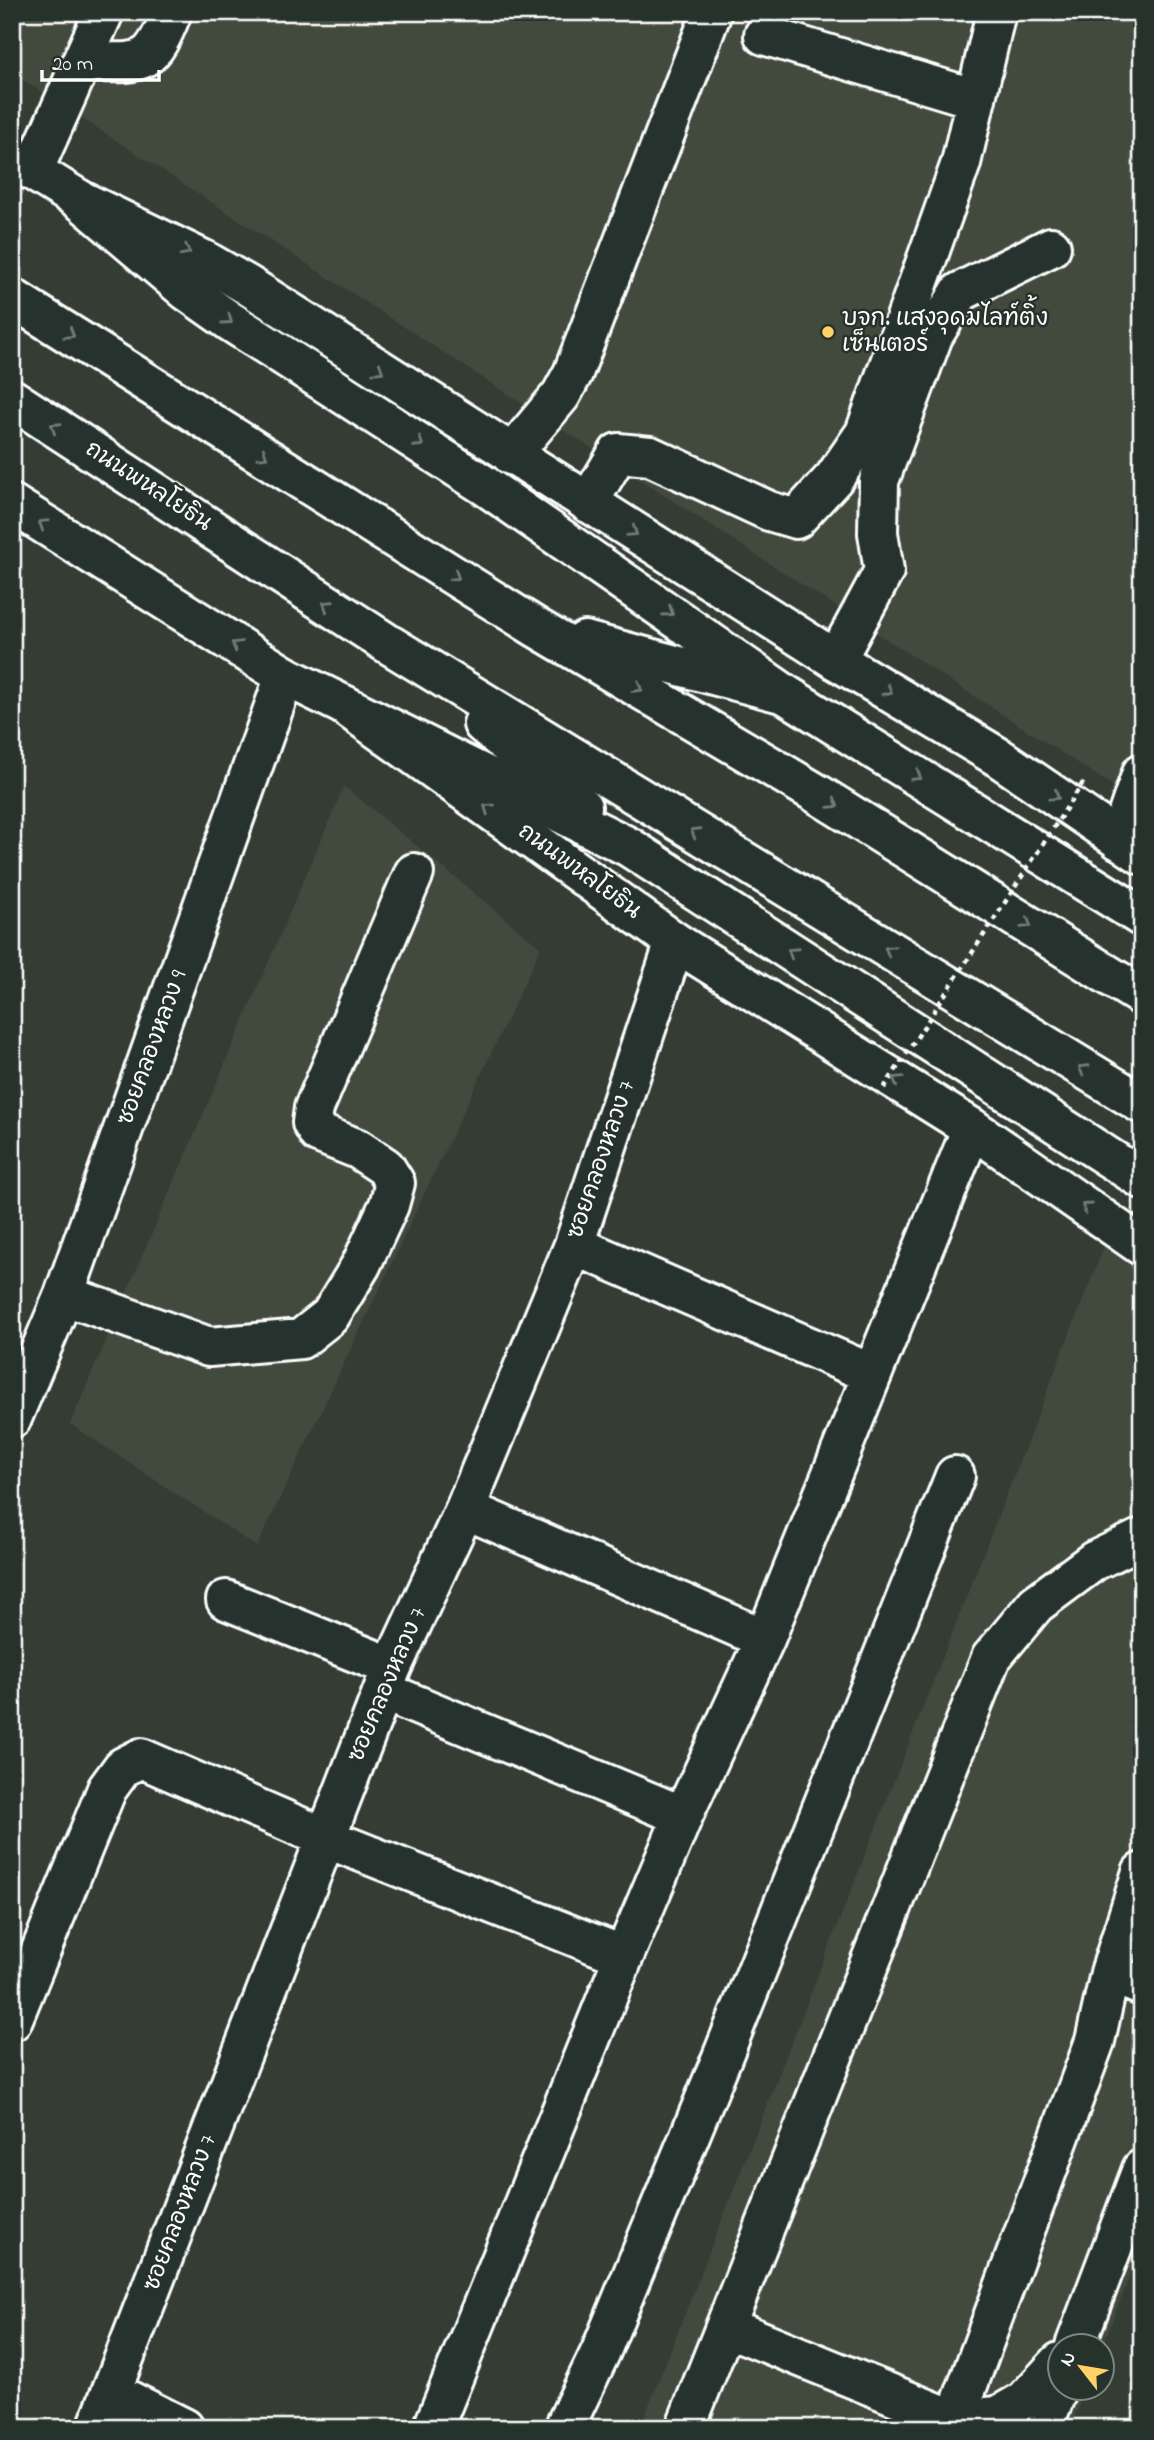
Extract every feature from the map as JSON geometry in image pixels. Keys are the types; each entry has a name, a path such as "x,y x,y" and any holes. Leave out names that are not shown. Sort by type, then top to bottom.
{"main road":[{"path":"104,12 84,62 22,165 80,200 204,260 249,286 836,660 998,757 1130,848 1142,773"},
{"path":"84,62 137,62 148,56 158,46 172,12"},
{"path":"511,455 561,395 573,373 712,12"},
{"path":"588,503 618,453 650,456 769,511 796,519 834,478 865,433 961,163 991,14"},
{"path":"764,35 976,99"},
{"path":"80,200 187,291 231,322 484,485 785,694 1134,912"},
{"path":"836,660 884,571 877,533 879,481 933,336 960,292 1051,247"},
{"path":"12,298 537,628 816,793 1142,996"},
{"name":"ถนนพหลโยธิน","path":"12,399 385,642 1142,1104"},
{"name":"ถนนพหลโยธิน","path":"12,504 285,676 344,705 676,942 972,1128 1142,1246"},
{"path":"537,628 785,694"},
{"path":"385,642 629,847"},
{"name":"ซอยคลองหลวง 9","path":"12,1418 65,1295 285,676"},
{"path":"344,705 629,847 1142,1179"},
{"path":"65,1295 209,1347 301,1339 330,1316 361,1265 389,1205 395,1183 385,1167 358,1149 318,1133 312,1123 314,1108 414,873"},
{"name":"ซอยคลองหลวง 7","path":"97,2428 388,1679 465,1509 574,1245 676,942"},
{"path":"433,2428 682,1816 765,1639 972,1128"},
{"path":"574,1245 873,1374"},
{"path":"564,2428 600,2351 710,2085 955,1476"},
{"path":"465,1509 765,1639"},
{"path":"685,2428 991,1658 1036,1604 1094,1562 1142,1538"},
{"path":"226,1600 682,1816"},
{"path":"12,2021 107,1789 123,1767 141,1758 326,1838 624,1956"},
{"path":"955,2420 1095,2041 1126,1979 1142,1872"},
{"path":"1079,2332 1142,2169"},
{"path":"727,2327 955,2420 998,2416 1024,2401 1046,2376"},
{"path":"112,2392 184,2428"},
{"path":"1042,2428 1052,2402"}],"path":[{"path":"884,1088 1086,778"}],"shaded area":[{"path":"12,12 1142,12 1142,772 1133,799 12,73"},
{"path":"344,786 541,948 257,1547 70,1424"},
{"path":"1104,1246 1142,1270 1142,2244 1108,2332 1046,2332 1046,2402 1080,2402 1070,2428 640,2428"}],"place":[{"name":"บจก. แสงอุดมไลท์ติ้ง เซ็นเตอร์","path":"828,332"}]}
